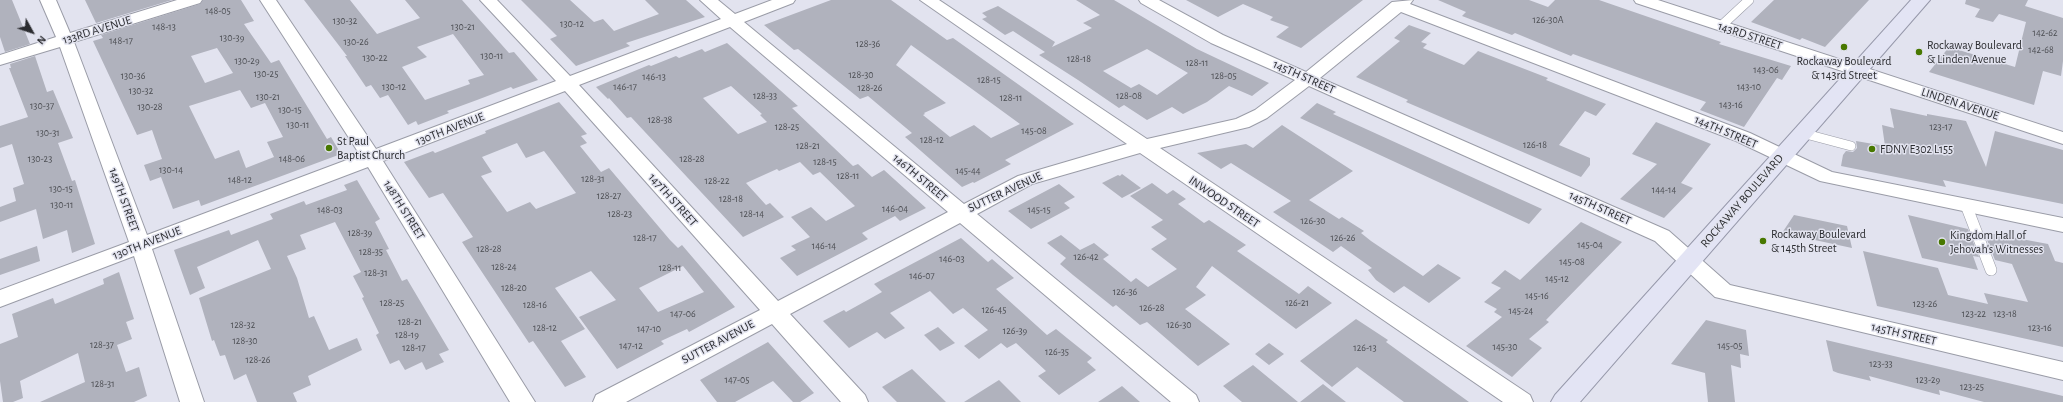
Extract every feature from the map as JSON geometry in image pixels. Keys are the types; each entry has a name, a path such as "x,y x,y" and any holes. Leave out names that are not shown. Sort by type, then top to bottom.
{"main road":[{"name":"ROCKAWAY BOULEVARD","path":"1564,402 1921,0"}],"street":[{"name":"149TH STREET","path":"48,0 65,40 141,246 192,402"},
{"name":"133RD AVENUE","path":"0,60 194,0"},
{"name":"148TH STREET","path":"268,0 372,158 523,402"},
{"name":"147TH STREET","path":"488,0 568,84 856,402"},
{"name":"146TH STREET","path":"708,0 734,20 1187,402"},
{"name":"130TH AVENUE","path":"0,299 787,0"},
{"name":"INWOOD STREET","path":"928,0 1521,402"},
{"name":"145TH STREET","path":"1147,0 1217,39 1662,236 1723,291 2063,371"},
{"name":"143RD STREET","path":"1650,1 1858,71"},
{"name":"SUTTER AVENUE","path":"605,402 1025,180 1142,146 1242,123 1261,114 1308,79 1402,3"},
{"name":"144TH STREET","path":"1402,3 1743,137 1781,157 1827,177 2063,225"},
{"name":"LINDEN AVENUE","path":"1858,71 2063,138"}],"lane":[{"path":"1721,26 1749,0"},
{"path":"1802,133 1851,146"},
{"path":"1966,206 1991,270"}],"building":[{"path":"0,0 12,0 30,44 5,52 0,37"},
{"path":"85,0 172,0 96,23"},
{"path":"203,0 241,0 254,21 244,24 271,63 279,60 327,139 331,137 341,154 201,206 199,200 173,209 161,177 150,181 144,165 162,159 152,130 137,135 93,41 103,38 101,35 200,4","holes":["217,48 233,73 205,83 191,56","240,90 251,108 265,103 283,137 267,142 274,157 246,168 239,150 215,159 189,106"]},
{"path":"304,0 350,0 377,34 420,18 405,0 462,0 509,53 514,52 538,80 513,89 511,87 447,111 449,113 418,125 416,121 408,125 388,95 380,98 371,85 366,87 345,56 347,56","holes":["453,34 484,75 468,80 470,84 425,100 402,67 427,57 417,47"]},
{"path":"521,0 570,0 594,22 603,19 614,31 659,14 645,0 686,0 705,17 626,43 630,46 576,66 550,39 557,36"},
{"path":"831,0 891,0 947,40 953,38 1074,124 1005,160 1011,164 974,183 973,182 962,187 905,137 912,133 868,96 860,99 798,49 794,50 764,25","holes":["911,45 1020,124 991,138 974,125 950,137 923,115 925,114 924,113 946,103 896,65"]},
{"path":"1076,0 1114,0 1197,49 1269,83 1252,96 1229,86 1207,102 1183,114 1172,107 1147,120 1124,105 1119,108 1039,55 1045,52 1013,31 1005,35 982,19 987,17 982,13 998,6 1055,42 1052,47 1092,28 1083,23 1100,15","holes":["1147,49 1188,73 1157,95 1139,84 1131,88 1103,71"]},
{"path":"1186,0 1363,0 1301,48 1276,37 1289,27 1270,20 1273,17 1243,4 1218,17"},
{"path":"1438,0 1529,0 1548,7 1555,0 1599,0 1721,42 1719,44 1791,66 1782,80 1777,78 1744,127 1700,110 1706,102 1573,54 1571,56 1515,33 1512,35 1462,16 1466,12"},
{"path":"1774,0 1869,0 1825,47 1802,38 1800,40 1751,22"},
{"path":"1966,0 2028,0 2025,6 2063,18 2063,61 2061,76 2043,71 2034,105 1929,72 1949,47 2015,67 2026,22 1999,14 1993,22 1975,17 1980,9 1965,4"},
{"path":"1409,25 1431,33 1421,42 1427,44 1423,48 1464,65 1478,51 1548,78 1546,80 1606,104 1596,116 1585,111 1559,145 1590,158 1590,165 1581,177 1406,102 1408,100 1356,77 1400,41 1394,38"},
{"path":"727,43 798,106 792,108 853,166 858,164 872,177 884,170 926,208 900,221 895,216 862,233 868,239 797,276 780,258 796,250 791,246 810,237 791,217 811,207 826,221 855,206 820,172 813,175 800,162 779,171 777,169 746,183 766,205 770,203 784,217 743,237 631,117 627,118 609,98 608,99 596,87 649,65 651,66 676,56 679,58 702,49 705,52","holes":["731,86 762,114 760,115 767,122 738,134 703,98"]},
{"path":"35,56 47,92 53,90 73,138 58,143 72,181 75,180 95,244 72,253 67,230 43,239 36,209 0,222 0,207 16,201 13,188 24,184 12,144 0,148 0,126 28,117 9,68 11,68 10,64"},
{"path":"559,102 587,134 581,136 587,143 580,146 601,172 609,168 670,240 678,248 682,245 735,307 689,332 687,329 661,341 664,344 617,369 579,317 616,300 591,271 555,288 585,329 561,341 586,377 565,387 533,341 529,343 462,242 473,237 443,193 429,198 404,162 433,151 435,153 486,133 485,131","holes":["517,143 526,158 544,151 576,193 536,209 530,202 507,212 481,176 492,172 482,157","683,266 704,292 658,312 639,288"]},
{"path":"1317,103 1336,112 1333,114 1542,209 1529,224 1300,118"},
{"path":"1890,108 1927,116 1927,114 1966,121 1986,167 1995,131 2063,150 2063,204 1943,180 1946,187 1841,166 1843,155 1846,151 1853,152 1857,148 1856,141 1885,146 1882,125 1894,128"},
{"path":"1656,122 1711,144 1681,183 1693,188 1664,218 1620,199 1657,164 1632,154"},
{"path":"1282,125 1353,171 1309,200 1339,219 1342,217 1364,231 1361,233 1371,241 1423,276 1438,264 1461,278 1429,303 1404,286 1394,293 1376,280 1368,270 1372,268 1341,246 1333,252 1273,212 1291,201 1231,163 1221,169 1197,153 1246,144 1253,148"},
{"path":"1122,174 1141,188 1122,198 1102,183"},
{"path":"357,180 380,219 375,222 389,249 386,250 402,281 407,279 449,350 439,354 444,362 426,370 422,362 405,370 399,360 390,364 376,335 379,333 362,298 364,297 353,276 361,272 335,222 300,235 306,249 287,256 297,278 309,318 314,316 329,350 357,338 362,350 308,376 311,385 293,393 297,402 257,402 246,374 234,380 225,355 220,356 214,340 212,341 199,298 271,269 258,240 197,267 205,288 190,295 174,250 229,230 231,235 273,219 270,214 304,201 306,205 347,190 344,185"},
{"path":"1152,183 1167,194 1173,190 1186,199 1178,204 1204,223 1209,220 1246,245 1237,251 1299,294 1308,286 1332,303 1296,329 1212,266 1196,287 1206,295 1185,309 1230,344 1198,366 1147,322 1140,325 1116,305 1113,307 1073,275 1060,264 1066,258 1047,243 1061,235 1080,250 1094,243 1109,255 1103,259 1131,282 1136,278 1148,287 1177,269 1151,249 1167,239 1151,227 1163,220 1130,196"},
{"path":"1059,184 1075,197 1064,203 1070,208 1031,229 1008,211"},
{"path":"1794,215 1847,226 1852,248 1782,233"},
{"name":"Kingdom Hall of Jehovah's Witnesses","path":"1908,215 1968,229 1979,257 1973,256 1978,270 1922,258"},
{"path":"1581,222 1622,242 1546,320 1549,322 1529,339 1542,348 1512,377 1466,346 1502,317 1494,312 1497,309 1484,302 1501,288 1491,283 1505,270 1520,280"},
{"path":"1984,232 2048,244 2055,261 2063,263 2063,347 1877,306 1863,251 1938,268 1948,295 1988,304 1984,293 2028,302 2012,264 1995,260"},
{"path":"961,238 988,262 992,259 1014,278 996,289 1047,335 1056,329 1092,358 1087,362 1096,370 1059,395 1038,376 1046,371 1016,343 1007,348 1001,343 979,359 964,346 988,330 963,308 953,314 930,291 890,313 905,328 885,339 877,332 849,348 823,321 844,310 846,312 882,292 874,284"},
{"path":"37,246 40,261 0,275 0,259"},
{"path":"119,272 134,319 126,322 132,339 117,345 126,372 139,367 147,396 134,402 40,402 85,382 78,353 20,381 23,398 13,402 3,402 0,381 0,344 18,337 12,314 53,298 55,304 104,284 103,279"},
{"path":"1356,319 1388,340 1386,342 1469,402 1404,402 1357,367 1332,387 1300,361"},
{"path":"1706,320 1746,330 1749,356 1740,354 1741,368 1731,365 1735,402 1708,402 1705,373 1671,364"},
{"path":"938,327 955,343 940,351 924,335"},
{"path":"1826,340 2063,396 2063,402 1984,402 1939,390 1940,395 1869,376 1871,381 1838,373 1833,371"},
{"path":"768,342 814,393 800,402 793,402 773,381 735,402 717,402 700,380"},
{"path":"1269,343 1284,354 1269,365 1255,354"},
{"path":"1253,365 1298,402 1242,402 1223,386"},
{"path":"912,369 946,402 897,402 882,387"},
{"path":"999,380 1021,402 964,402"},
{"path":"1323,384 1346,402 1300,402"},
{"path":"1122,386 1140,402 1098,402"}],"place":[{"name":"Rockaway Boulevard & 143rd Street","path":"1844,47"},
{"name":"Rockaway Boulevard & Linden Avenue","path":"1919,52"},
{"name":"St Paul Baptist Church","path":"329,148"},
{"name":"FDNY E302 L155","path":"1872,149"},
{"name":"Rockaway Boulevard & 145th Street","path":"1763,241"},
{"name":"Kingdom Hall of Jehovah's Witnesses","path":"1942,242"}]}
